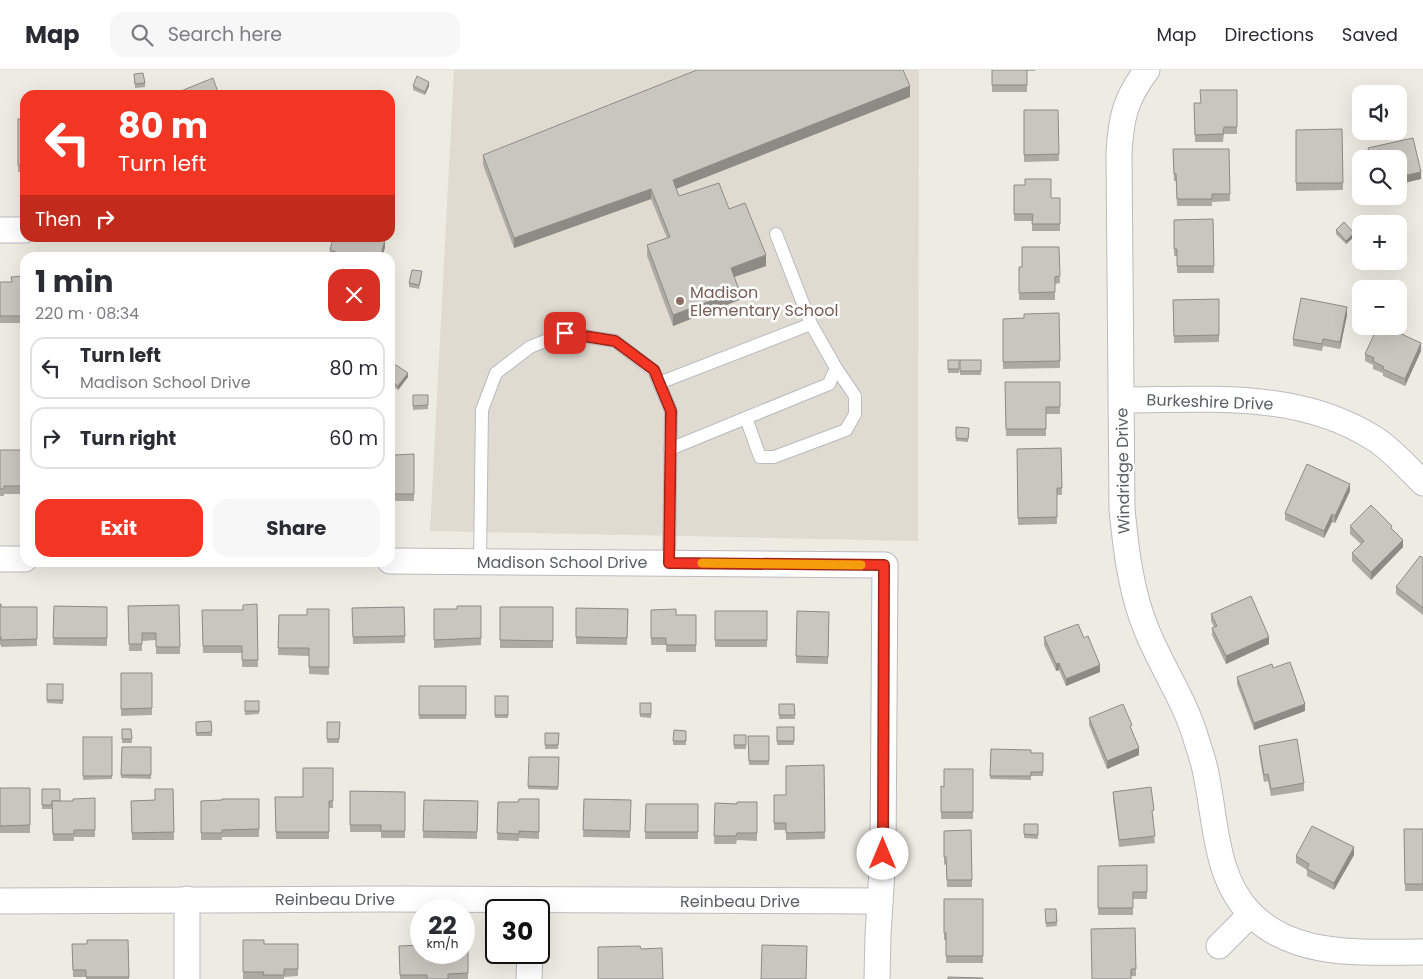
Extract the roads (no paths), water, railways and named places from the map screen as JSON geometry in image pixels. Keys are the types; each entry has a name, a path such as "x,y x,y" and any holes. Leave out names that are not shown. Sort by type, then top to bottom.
{"street":[{"name":"Windridge Drive","path":"1147,70 1133,89 1124,109 1120,132 1119,163 1122,509 1125,545 1133,583 1147,632 1168,673 1197,739 1207,778 1213,823 1225,872 1235,895 1251,914 1273,931 1298,942 1324,949 1353,952 1423,952"},
{"path":"0,230 20,230"},
{"name":"Burkeshire Drive","path":"1122,400 1255,401 1298,407 1338,419 1376,440 1423,483"},
{"path":"0,559 20,559"},
{"name":"Madison School Drive","path":"395,561 884,565 883,854 880,901"},
{"path":"187,899 187,979"},
{"name":"Reinbeau Drive","path":"0,901 187,899 485,904"},
{"path":"877,979 880,901"},
{"name":"Reinbeau Drive","path":"550,905 880,901"},
{"path":"1219,946 1251,914"},
{"path":"530,964 530,979"}],"lane":[{"path":"746,418 760,457 774,457 846,430 855,414 855,396 836,368 811,324 776,234"},
{"path":"659,383 811,324"},
{"path":"480,562 482,410 496,373 530,347 565,333 615,341 654,370 671,411 669,563"},
{"path":"670,449 829,384 836,368"}],"place":[{"name":"Madison Elementary School","path":"680,301"}]}
